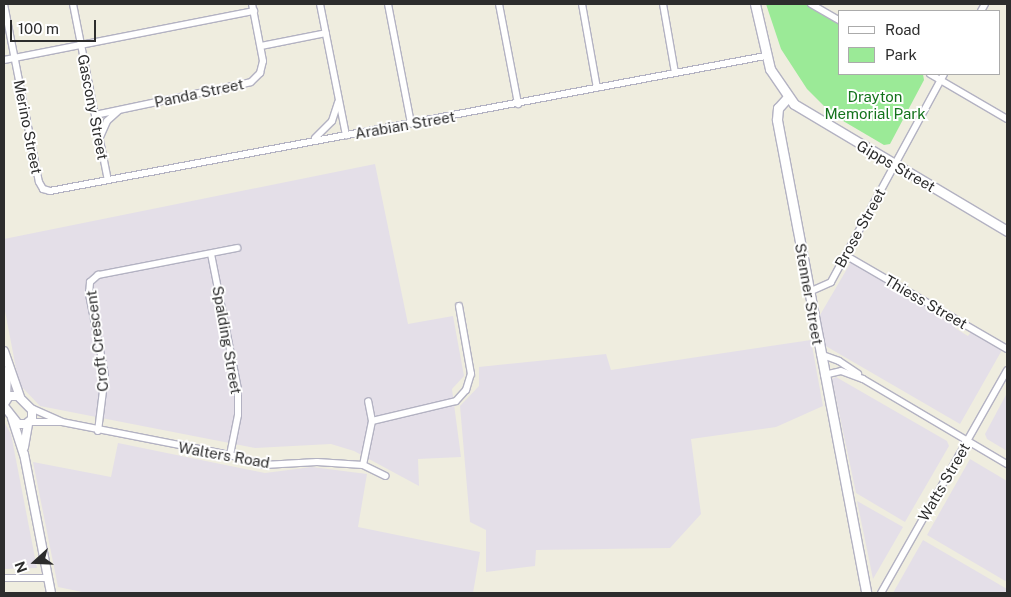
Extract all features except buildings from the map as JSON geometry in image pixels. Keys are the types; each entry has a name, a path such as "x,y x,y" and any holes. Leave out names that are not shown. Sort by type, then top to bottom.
{"main road":[{"path":"755,4 765,56 775,79 788,97"},
{"name":"Gipps Street","path":"788,97 808,114 1007,231"},
{"name":"Stenner Street","path":"788,97 778,108 777,120 866,593"}],"street":[{"name":"Merino Street","path":"4,4 39,182 44,189"},
{"name":"Gascony Street","path":"73,4 108,180"},
{"name":"Panda Street","path":"95,114 247,84 261,69 260,46 252,4"},
{"path":"320,4 346,135"},
{"path":"388,4 411,124"},
{"path":"499,4 518,104"},
{"path":"582,4 597,88"},
{"path":"663,4 675,73"},
{"path":"811,4 838,20"},
{"path":"4,60 254,12"},
{"path":"260,46 326,33"},
{"name":"Arabian Street","path":"44,189 53,191 765,56"},
{"path":"943,77 1007,119"},
{"name":"Brose Street","path":"809,292 827,286 943,77"},
{"path":"309,141 320,135 332,121 338,94"},
{"path":"100,142 107,121 124,109"},
{"name":"Croft Crescent","path":"98,431 105,375 89,294 90,282 98,275 238,248"},
{"name":"Spalding Street","path":"211,254 238,389 238,415 230,455"},
{"name":"Thiess Street","path":"845,255 1007,348"},
{"path":"372,422 456,401 466,390 471,374 459,306"},
{"path":"4,352 7,367 20,397 30,408 33,416 24,434 24,454"},
{"path":"820,354 839,361 863,379 1007,464"},
{"path":"7,367 5,404 12,418 24,454 51,593"},
{"name":"Watts Street","path":"881,593 1007,370"},
{"path":"824,374 841,371 863,379"},
{"path":"5,404 13,395 20,397"},
{"path":"363,465 372,422 368,401"},
{"name":"Walters Road","path":"30,408 62,422 98,431 230,455 264,465 317,462 363,465 386,476"},
{"path":"12,418 18,424 29,423"},
{"name":"Walters Road","path":"29,423 62,422"},
{"path":"4,578 48,578"}],"shaded area":[{"path":"375,164 408,324 453,316 464,376 452,389 461,457 418,459 419,486 354,451 331,444 255,448 40,406 19,384 4,306 4,239"},
{"path":"851,262 956,324 955,328 968,336 971,332 1002,350 960,424 824,345 820,315"},
{"path":"811,340 823,406 776,427 691,439 701,514 670,548 536,550 535,566 486,572 486,530 470,522 460,406 479,386 479,367 606,354 611,370"},
{"path":"836,377 947,441 949,446 905,522 856,493 832,379"},
{"path":"1007,393 1007,451 987,439 985,434"},
{"path":"4,422 11,434 37,568 4,569"},
{"path":"118,443 265,473 312,467 367,474 358,527 480,552 473,593 87,593 58,587 33,462 111,477"},
{"path":"970,459 1007,481 1007,582 927,535"},
{"path":"857,501 903,527 873,579"},
{"path":"923,540 1007,589 1007,592 893,593"}],"green space":[{"name":"Drayton Memorial Park","path":"766,4 805,4 838,24 838,75 923,75 924,80 890,144 884,145 833,115 807,89 781,49"}]}
